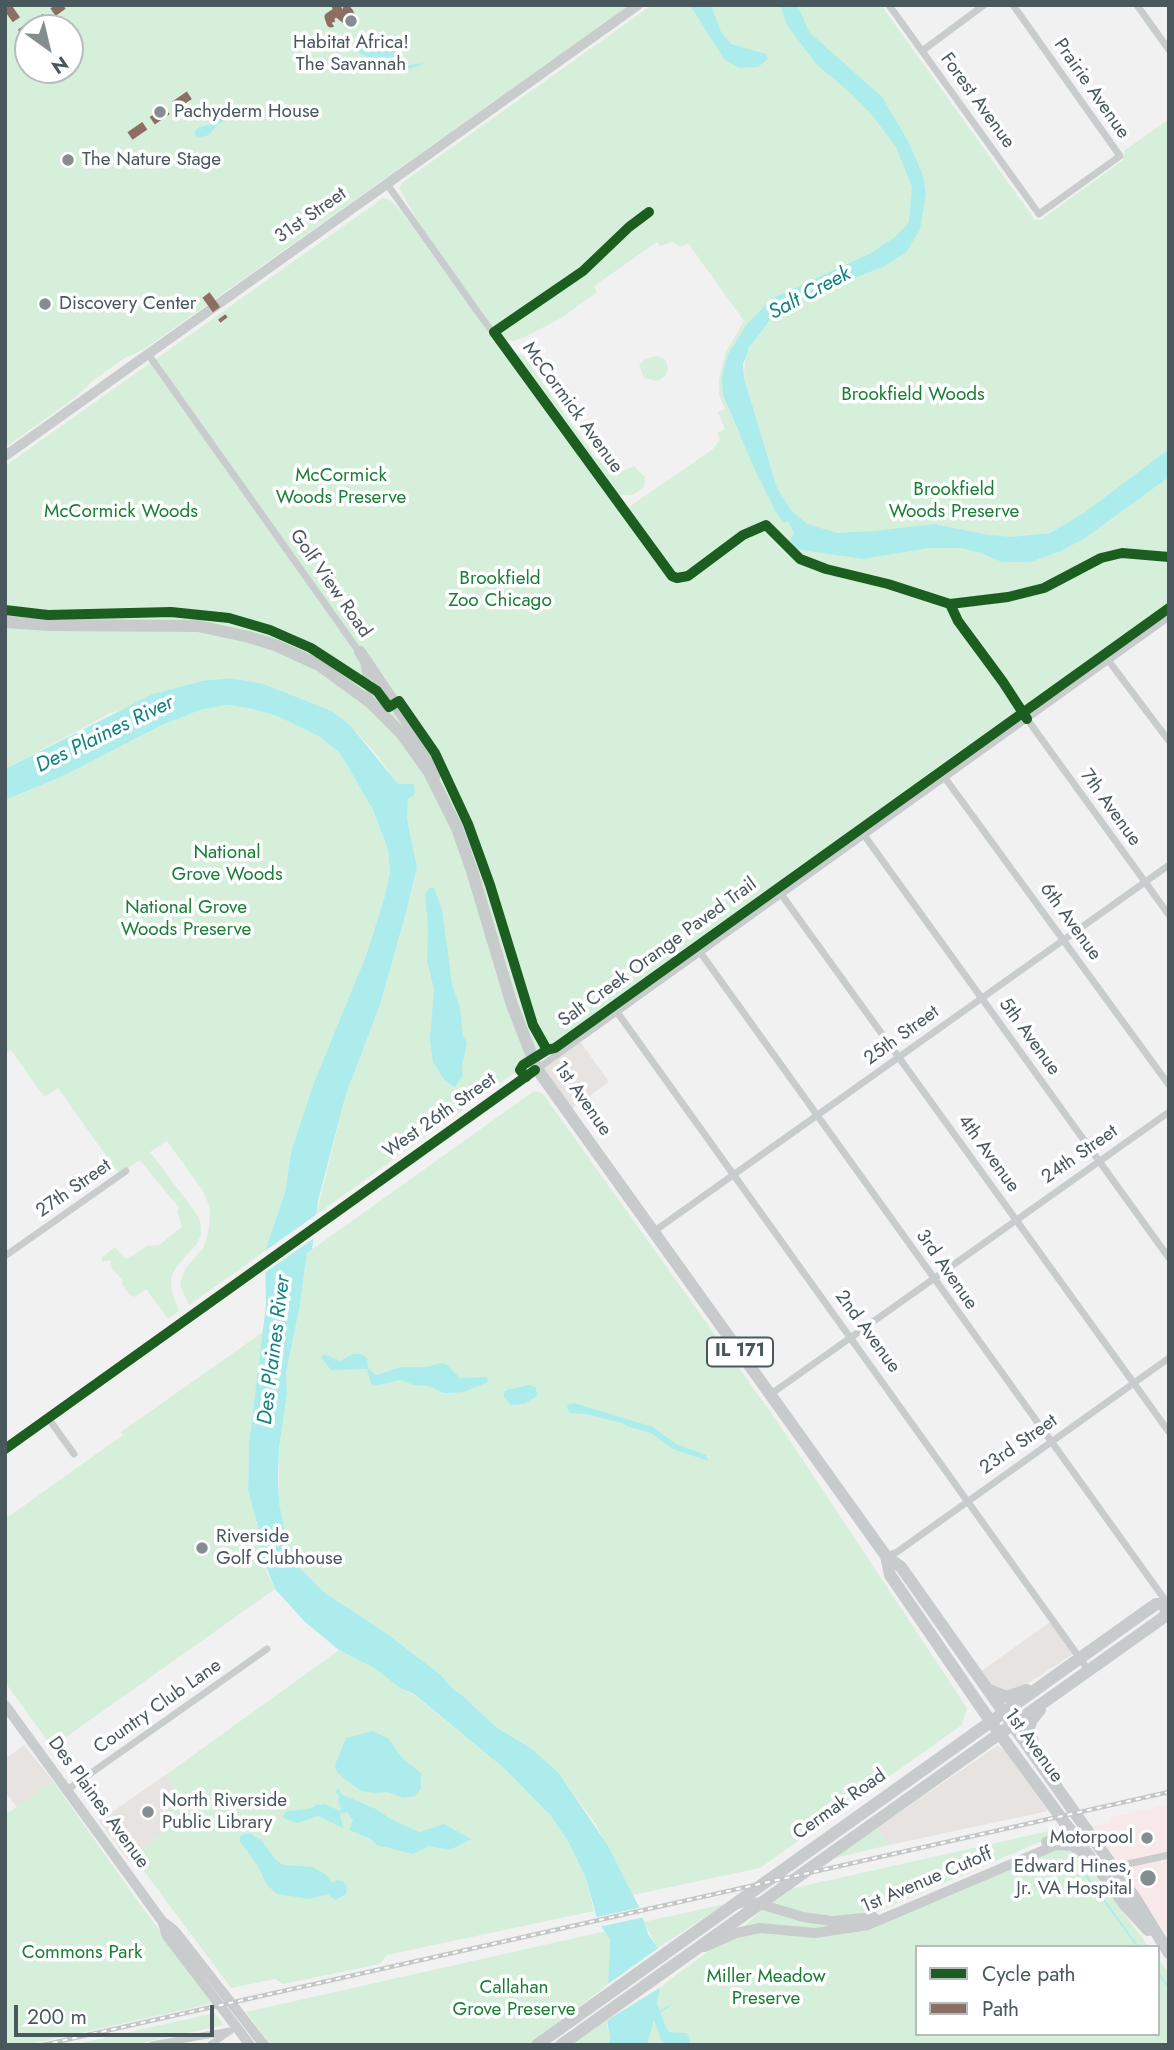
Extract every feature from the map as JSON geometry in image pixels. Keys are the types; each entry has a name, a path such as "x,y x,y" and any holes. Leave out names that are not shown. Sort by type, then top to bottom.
{"main road":[{"name":"31st Street","path":"5,456 638,5"},
{"name":"1st Avenue","path":"5,622 50,625 169,624 224,631 275,645 327,671 371,703 411,745 440,792 468,859 512,1005 537,1069 886,1556 901,1566 1094,1839 1118,1867 1167,1951"},
{"path":"360,652 430,756 440,792"},
{"name":"West 26th Street","path":"5,1449 537,1069"},
{"name":"1st Avenue","path":"886,1556 890,1575 991,1722 1125,1905 1167,1951"},
{"name":"Cermak Road","path":"537,2045 1156,1604 1168,1604 1164,1617 561,2045"},
{"path":"987,1689 1007,1697 1044,1684"},
{"path":"967,1738 977,1717 974,1698"},
{"path":"1042,1766 1029,1731 1031,1721 1048,1700"},
{"name":"Des Plaines Avenue","path":"5,1705 162,1921 175,1931 250,2045"},
{"name":"1st Avenue Cutoff","path":"728,1907 742,1902 760,1903 803,1917 844,1921 867,1919 887,1913 1052,1839 1065,1835 1094,1839"},
{"name":"1st Avenue Cutoff","path":"689,1954 748,1930 771,1928 823,1933 868,1926 1056,1845 1072,1846 1091,1859"},
{"name":"Des Plaines Avenue","path":"238,2026 264,2045"}],"street":[{"name":"Forest Avenue","path":"889,5 1039,214"},
{"path":"922,51 984,5"},
{"name":"Prairie Avenue","path":"1013,5 1119,156 1039,214"},
{"path":"1137,5 1169,50"},
{"name":"McCormick Avenue","path":"387,184 477,311 622,505"},
{"name":"Golf View Road","path":"148,354 360,652 371,703"},
{"name":"West 26th Street","path":"537,1069 1169,617"},
{"path":"1108,660 1169,741"},
{"name":"7th Avenue","path":"1027,719 1169,915"},
{"name":"6th Avenue","path":"945,778 1169,1085"},
{"name":"5th Avenue","path":"864,835 1169,1258"},
{"name":"25th Street","path":"653,1232 1169,865"},
{"name":"4th Avenue","path":"781,894 1169,1432"},
{"name":"3rd Avenue","path":"700,952 1168,1604"},
{"name":"2nd Avenue","path":"617,1012 1089,1671"},
{"name":"24th Street","path":"771,1394 1169,1112"},
{"name":"27th Street","path":"5,1256 126,1171"},
{"name":"23rd Street","path":"886,1556 897,1552 1169,1358"},
{"path":"48,1419 74,1454"},
{"name":"Country Club Lane","path":"67,1790 267,1649"},
{"path":"1118,1867 1169,1855"},
{"path":"152,2045 238,2026"},
{"path":"210,2045 238,2026"}],"shaded area":[{"path":"579,1040 609,1082 568,1111 539,1070"},
{"path":"1053,1620 1076,1652 1010,1694 997,1691 980,1672"},
{"path":"24,1745 53,1781 17,1807 5,1791 5,1759"},
{"path":"997,1746 1004,1749 1048,1811 889,1845 878,1829 874,1830"},
{"path":"167,1774 174,1785 161,1835 127,1859 99,1821"},
{"name":"Edward Hines, Jr. VA Hospital","path":"1165,1805 1169,1810 1169,1937 1090,1827 1110,1823 1109,1818"}],"green space":[{"path":"5,5 630,5 143,350 125,358 95,379 77,396 5,448"},
{"path":"652,5 881,5 1035,220 1041,220 1123,160 1125,150 1169,119 1169,612 553,1053 513,1074 316,1215 346,1094 380,1005 417,867 407,819 408,799 377,755 350,725 332,711 264,684 231,678 111,713 5,769 5,466 383,198 392,201 401,211 623,511 713,449 720,439 717,433 725,429 718,412 725,409 719,394 719,379 726,352 744,321 688,243 681,247 672,242 660,246 657,242 594,286 597,292 561,318 525,337 514,341 507,340 481,311 425,234 399,188 403,182","holes":["747,325 756,338 745,356 744,378 755,419 738,432 723,395 728,354"]},
{"path":"516,356 524,356 595,457 603,461 608,469 623,471 634,466 645,477 644,487 633,495 621,495 613,489"},
{"path":"657,356 666,360 668,368 665,376 658,381 644,378 639,365 645,359"},
{"name":"National Grove Woods","path":"228,705 277,716 320,737 340,753 374,812 388,850 390,872 366,956 291,1152 285,1192 265,1251 189,1305 180,1286 181,1280 185,1269 204,1247 210,1208 203,1191 167,1141 150,1152 199,1217 201,1227 197,1244 177,1266 171,1278 172,1292 179,1311 168,1319 146,1289 135,1297 129,1294 112,1268 110,1260 103,1262 101,1258 115,1247 126,1259 147,1246 159,1245 182,1227 177,1211 179,1208 140,1160 119,1174 58,1088 44,1097 11,1050 5,1054 5,800 61,777 162,725 200,710"},
{"path":"534,1091 543,1094 779,1424 967,1708 962,1725 760,1868 633,1895 596,1825 559,1773 532,1749 496,1727 441,1675 386,1633 325,1593 300,1568 307,1564 301,1560 296,1561 286,1538 279,1502 279,1448 287,1394 285,1380 307,1253"},
{"path":"263,1332 249,1443 248,1491 267,1573 275,1589 52,1747 5,1682 5,1519 123,1435 121,1432"},
{"path":"339,1650 374,1668 400,1688 413,1694 506,1770 533,1797 551,1816 569,1843 586,1878 594,1911 387,1955 380,1964 283,1984 275,1979 231,1988 132,1855 161,1835 174,1785 167,1774"},
{"name":"Commons Park","path":"53,1781 214,2003 26,2045 5,2045 5,1815"},
{"path":"1062,1828 1063,1832 870,1915 813,1916 772,1902 790,1889"},
{"path":"878,1829 889,1845 831,1859 874,1830"},
{"name":"Miller Meadow Preserve","path":"1053,1849 1071,1850 1084,1860 1148,1945 915,1945 915,2036 1160,2036 1160,1962 1169,1973 1169,2045 647,2045 660,1987 714,1947 747,1932 838,1934"},
{"path":"725,1904 658,1948 643,1922"},
{"path":"763,1909 824,1923 836,1929 743,1927"},
{"name":"Callahan Grove Preserve","path":"606,1931 610,1939 609,1984 529,2045 270,2045 246,2012"},
{"path":"215,2013 224,2025 133,2045 72,2045"},
{"path":"606,2020 610,2039 608,2045 570,2045"}],"water":[{"path":"690,5 711,5 721,32 731,44 766,54 768,59 758,67 739,68 725,60"},
{"name":"Salt Creek","path":"780,5 797,5 810,33 882,97 908,141 923,175 926,194 920,229 907,251 885,266 794,303 770,320 749,348 743,364 744,378 777,488 791,510 807,524 837,533 934,524 1012,537 1050,533 1084,513 1169,449 1169,477 1085,538 1061,551 1030,562 1002,562 961,548 930,548 863,559 796,549 790,541 794,533 788,521 784,523 777,514 723,395 722,377 728,354 747,324 773,298 871,253 895,237 909,222 912,187 896,147 872,115 816,64 787,25"},
{"path":"357,43 360,47 375,51 381,43 391,43 401,66 425,63 408,70 394,69 386,57 372,59 359,53 355,45"},
{"path":"224,110 231,113 231,118 218,124 209,135 197,138 197,128 212,124 216,115"},
{"name":"Des Plaines River","path":"231,678 264,684 332,711 350,725 398,784 414,784 415,794 408,799 407,819 417,867 380,1005 346,1094 318,1201 312,1250 307,1253 286,1374 287,1394 278,1475 279,1502 286,1538 296,1560 305,1557 308,1561 300,1568 325,1593 386,1633 441,1675 496,1727 532,1749 559,1773 608,1846 639,1907 648,1934 658,1948 660,1987 657,2004 666,2027 669,2032 687,2033 691,2045 666,2045 661,2040 654,2020 647,2045 608,2045 610,1939 598,1922 586,1878 569,1843 551,1816 506,1770 414,1694 400,1688 374,1668 339,1650 305,1622 275,1589 261,1554 258,1527 248,1491 249,1443 266,1305 265,1251 285,1192 291,1152 314,1083 366,956 384,899 390,872 388,850 374,812 340,753 320,737 277,716 228,705 200,710 162,725 61,777 5,800 5,769 153,694 202,681"},
{"path":"430,888 434,888 442,909 452,984 467,1043 463,1075 455,1087 445,1081 433,1062 430,1039 434,989 427,961 425,894"},
{"path":"324,1354 340,1361 353,1354 361,1354 367,1358 368,1368 376,1375 402,1367 427,1367 441,1363 446,1364 460,1378 487,1377 488,1382 464,1392 451,1393 400,1380 375,1386 371,1384 367,1369 331,1370 321,1357"},
{"path":"530,1385 536,1388 537,1396 524,1404 511,1405 504,1397 507,1390"},
{"path":"574,1403 653,1427 676,1444 706,1455 708,1461 673,1449 651,1433 586,1414 569,1413 567,1405"},
{"path":"372,1731 388,1738 403,1759 421,1773 421,1788 415,1796 404,1798 387,1792 361,1791 337,1773 335,1765 346,1738"},
{"path":"338,1788 341,1794 419,1832 444,1824 471,1839 450,1850 429,1846 413,1854 377,1845 371,1839 349,1830 353,1820 347,1812 340,1814 343,1828 318,1816 298,1823 283,1816 287,1811 325,1804 340,1811 342,1808 338,1802 339,1795 335,1792"},
{"path":"251,1834 261,1840 283,1865 313,1867 325,1874 332,1883 336,1880 343,1881 347,1886 346,1894 335,1900 328,1894 310,1899 277,1894 267,1885 256,1863 240,1842 240,1836"}],"pier":[{"path":"320,1212 317,1236 263,1274 262,1253"},
{"path":"642,1907 645,1917 598,1927 593,1918"},
{"path":"661,1946 664,1985 606,2021 605,1986"}],"waterway":[{"path":"1083,1871 1137,1945"},
{"path":"1160,1976 1169,1988"},
{"path":"661,2011 669,2006"}],"railway":[{"path":"43,2045 1169,1792"}],"marked path":[{"path":"6,5 14,16"},
{"path":"50,14 63,5"},
{"path":"336,5 339,14 350,23 353,19 347,10 350,7"},
{"path":"338,11 329,17 331,23 349,12"},
{"path":"403,71 404,65"},
{"path":"130,136 194,92"},
{"path":"206,295 224,320"}],"cycle path":[{"path":"649,212 629,227 583,271 494,332 672,576 688,576 743,535 766,525 800,559 826,569 888,584 950,604 1008,597 1044,588 1101,558 1122,553 1169,557"},
{"path":"950,604 958,621 1027,719"},
{"name":"Salt Creek Orange Paved Trail","path":"526,1077 520,1070 523,1065 555,1048 1169,608"},
{"path":"5,610 48,615 171,612 229,618 270,630 311,648 377,691 389,707 399,701 435,753 468,824 490,885 533,1025 547,1050"},
{"path":"5,1449 535,1070"}],"place":[{"name":"Habitat Africa! The Savannah","path":"351,21"},
{"name":"Pachyderm House","path":"160,112"},
{"name":"The Nature Stage","path":"68,160"},
{"name":"Discovery Center","path":"45,304"},
{"name":"Riverside Golf Clubhouse","path":"202,1548"},
{"name":"North Riverside Public Library","path":"148,1812"},
{"name":"Motorpool","path":"1147,1838"},
{"name":"Edward Hines, Jr. VA Hospital","path":"1148,1878"}],"park label":[{"name":"Brookfield Woods","path":"913,395"},
{"name":"McCormick Woods Preserve","path":"341,487"},
{"name":"Brookfield Woods Preserve","path":"954,501"},
{"name":"McCormick Woods","path":"121,512"},
{"name":"Brookfield Zoo Chicago","path":"500,590"},
{"name":"National Grove Woods Preserve","path":"186,919"}]}
